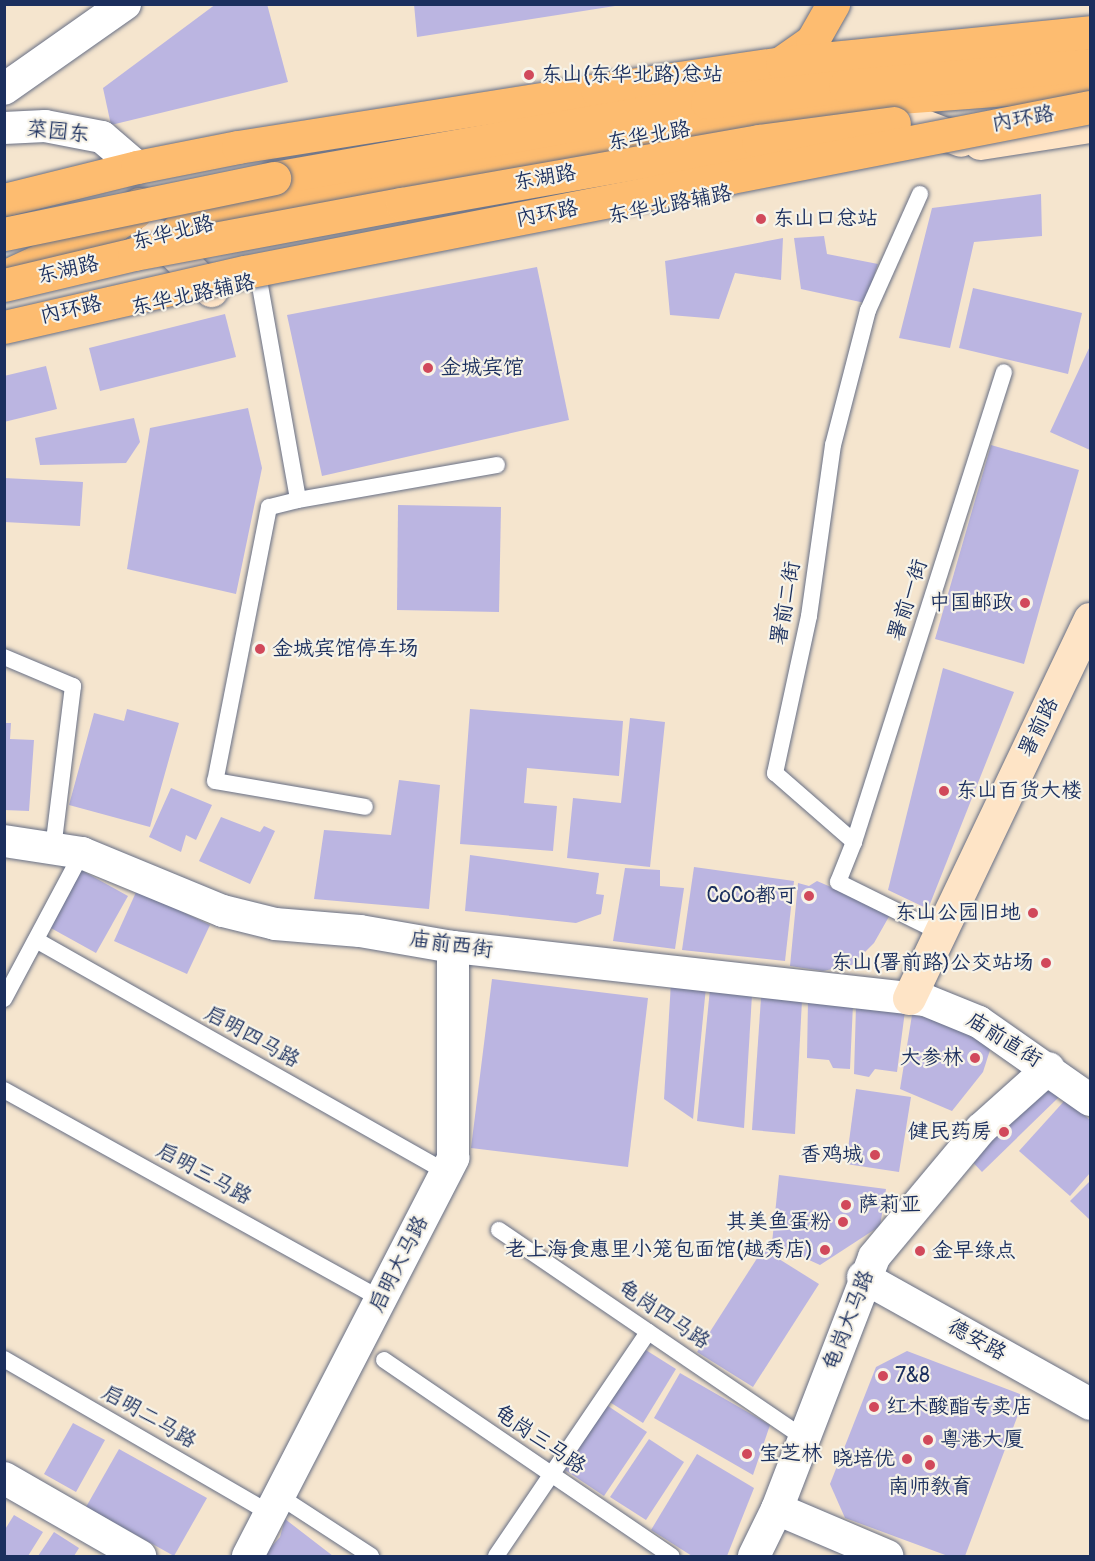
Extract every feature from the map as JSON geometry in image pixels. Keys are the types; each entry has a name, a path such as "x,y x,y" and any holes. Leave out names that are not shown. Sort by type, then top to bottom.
{"main road":[{"path":"782,63 813,41 833,4"},
{"path":"4,200 137,167 263,143 782,63 1090,32"},
{"path":"4,234 274,178 707,102 867,83 1090,65"},
{"name":"东华北路","path":"4,278 156,236 249,215 603,144 862,102 1090,83"},
{"path":"862,102 972,144"},
{"name":"东湖路","path":"4,285 198,241 758,141 867,125 1090,105"},
{"name":"内环路","path":"4,327 245,272 1090,105"},
{"name":"东华北路辅路","path":"4,341 259,280 605,218 972,144 1090,126"},
{"path":"1048,133 1090,142"},
{"path":"259,280 249,215 255,160 263,143"},
{"path":"4,278 135,212 143,195 137,167"},
{"path":"156,236 211,290"},
{"name":"署前路","path":"909,998 1090,619"}],"street":[{"path":"4,90 125,4"},
{"name":"菜园东","path":"4,128 45,126 102,137 137,167"},
{"name":"庙前西街","path":"4,841 68,851 234,914 275,924 360,930 453,947 909,998"},
{"name":"启明大马路","path":"248,1557 453,1158 453,947"},
{"name":"庙前直街","path":"909,998 952,1009 1049,1068 1090,1100"},
{"name":"龟岗大马路","path":"754,1557 777,1509 863,1277 874,1257 981,1129 1049,1068"},
{"name":"德安路","path":"863,1277 1090,1404"},
{"path":"4,1478 140,1557"},
{"path":"777,1509 887,1557"}],"lane":[{"name":"署前二街","path":"854,842 775,773 808,616 833,446 867,310 920,194"},
{"path":"259,280 298,500"},
{"name":"署前一街","path":"854,842 1004,372"},
{"path":"365,807 214,781 268,507 497,465"},
{"path":"4,657 73,686 68,851 36,940 4,999"},
{"path":"854,842 838,882 939,932"},
{"name":"启明四马路","path":"36,940 446,1172"},
{"name":"启明三马路","path":"4,1090 381,1299"},
{"name":"龟岗四马路","path":"499,1230 804,1438"},
{"path":"496,1557 648,1332"},
{"name":"启明二马路","path":"4,1359 371,1557"},
{"name":"龟岗三马路","path":"384,1360 671,1557"}],"building":[{"path":"216,4 267,4 288,82 111,125 103,88"},
{"path":"414,4 615,4 615,6 417,37"},
{"path":"1041,194 1042,236 974,242 950,348 899,338 932,208"},
{"path":"824,236 827,254 878,264 865,303 801,289 794,238"},
{"path":"783,238 781,280 735,273 719,319 670,315 665,261"},
{"name":"金城宾馆","path":"537,267 569,420 322,476 287,315"},
{"path":"973,288 1082,313 1068,374 959,348"},
{"path":"225,314 236,357 100,391 89,348"},
{"path":"1090,346 1090,450 1050,432"},
{"path":"46,366 57,409 4,422 4,376"},
{"path":"248,408 262,468 236,594 127,569 150,428"},
{"path":"134,418 140,442 126,463 40,465 35,438"},
{"path":"991,445 1079,470 1024,664 935,639"},
{"path":"4,478 83,482 80,526 4,522"},
{"path":"398,505 501,507 499,612 397,610"},
{"name":"东山百货大楼","path":"943,668 1014,692 928,909 888,890"},
{"path":"127,709 179,723 150,827 69,805 94,713 124,721"},
{"path":"470,709 623,721 619,776 527,768 524,803 557,806 553,851 460,844"},
{"path":"630,718 665,722 650,867 567,858 573,798 621,803"},
{"path":"4,723 11,723 10,739 34,740 29,811 4,810"},
{"path":"399,780 440,785 429,909 314,899 324,830 391,835"},
{"path":"171,788 212,805 196,840 186,835 181,852 149,837"},
{"path":"221,817 260,832 264,826 275,831 250,884 199,861"},
{"path":"470,855 599,873 596,894 604,895 601,914 576,923 465,911"},
{"path":"694,867 794,881 785,961 682,950"},
{"path":"625,868 660,870 660,886 684,888 675,949 613,941"},
{"path":"81,870 128,896 96,953 49,927"},
{"path":"817,881 891,913 874,943 852,965 823,971 790,966 798,883 809,886"},
{"path":"137,890 210,925 187,974 114,941"},
{"path":"492,979 648,998 628,1167 471,1148"},
{"path":"671,982 706,987 693,1119 664,1099"},
{"path":"710,989 752,995 744,1128 697,1121"},
{"path":"761,998 802,1000 795,1134 752,1130"},
{"path":"808,1000 853,1004 850,1069 833,1068 829,1060 807,1058"},
{"path":"856,1006 905,1011 897,1072 875,1069 869,1077 854,1074"},
{"path":"912,1015 958,1022 979,1031 990,1050 983,1072 952,1111 900,1089"},
{"path":"1044,1080 1060,1096 982,1172 966,1155"},
{"path":"856,1089 911,1097 899,1172 846,1164"},
{"path":"1066,1099 1090,1120 1090,1173 1070,1196 1019,1151"},
{"path":"779,1175 886,1189 880,1226 820,1265 772,1243"},
{"path":"1090,1181 1090,1220 1070,1201"},
{"path":"763,1249 819,1284 753,1387 697,1352"},
{"path":"641,1347 676,1369 643,1423 608,1401"},
{"name":"粤港大厦","path":"907,1351 1025,1396 965,1556 948,1556 845,1518 830,1484 876,1367"},
{"path":"680,1373 770,1425 753,1475 654,1418"},
{"path":"605,1404 647,1432 604,1496 562,1468"},
{"path":"73,1423 105,1440 76,1492 44,1474"},
{"path":"649,1439 684,1462 646,1520 610,1497"},
{"path":"119,1449 207,1498 174,1556 86,1507"},
{"path":"697,1454 754,1488 727,1556 692,1556 651,1530"},
{"path":"14,1515 43,1532 28,1556 4,1556 4,1531"},
{"path":"285,1519 333,1556 263,1556 280,1537"},
{"path":"54,1532 79,1548 74,1556 38,1556"}],"place":[{"name":"东山(东华北路)总站","path":"529,75"},
{"name":"东山口总站","path":"761,219"},
{"name":"金城宾馆","path":"428,368"},
{"name":"中国邮政","path":"1025,603"},
{"name":"金城宾馆停车场","path":"260,649"},
{"name":"东山百货大楼","path":"944,791"},
{"name":"CoCo都可","path":"809,896"},
{"name":"东山公园旧地","path":"1033,913"},
{"name":"东山(署前路)公交站场","path":"1046,963"},
{"name":"大参林","path":"975,1058"},
{"name":"健民药房","path":"1004,1132"},
{"name":"香鸡城","path":"875,1155"},
{"name":"萨莉亚","path":"846,1205"},
{"name":"其美鱼蛋粉","path":"843,1222"},
{"name":"老上海食惠里小笼包面馆(越秀店)","path":"825,1250"},
{"name":"金早绿点","path":"920,1251"},
{"name":"7&8","path":"883,1376"},
{"name":"红木酸酯专卖店","path":"874,1407"},
{"name":"粤港大厦","path":"928,1440"},
{"name":"宝芝林","path":"747,1454"},
{"name":"晓培优","path":"907,1459"},
{"name":"南师教育","path":"930,1465"}]}
